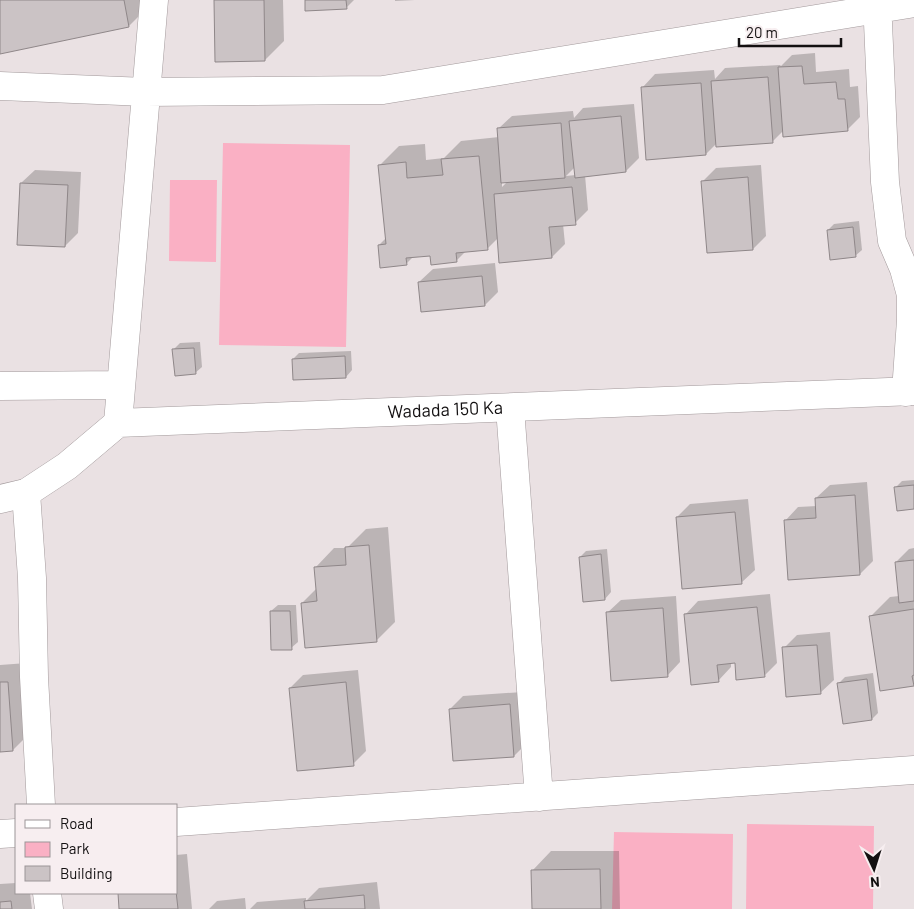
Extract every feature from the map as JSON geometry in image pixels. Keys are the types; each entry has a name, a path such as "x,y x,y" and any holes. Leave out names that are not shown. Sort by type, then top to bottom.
{"street":[{"path":"0,499 26,493 68,466 118,423 154,0"},
{"path":"0,86 146,92 383,90 877,4 914,3"},
{"path":"877,4 886,182 892,241 904,269 911,295 910,391"},
{"path":"0,386 121,385"},
{"name":"Wadada 150 Ka","path":"118,423 910,391"},
{"path":"510,408 539,797"},
{"path":"26,493 32,578 34,677 41,804"},
{"path":"178,822 914,770"},
{"path":"0,834 15,833"},
{"path":"47,894 49,909"}],"green space":[{"path":"223,143 350,145 346,347 219,345"},
{"path":"170,180 217,180 216,262 169,261"},
{"path":"747,824 874,826 873,909 746,909"},
{"path":"614,832 733,834 732,909 612,909"}],"building":[{"path":"0,0 124,0 129,27 0,54"},
{"path":"214,0 264,0 265,61 215,62"},
{"path":"305,0 346,0 347,9 305,11"},
{"path":"802,66 804,84 836,82 838,99 845,99 848,131 783,137 778,67"},
{"path":"768,77 773,143 716,147 711,81"},
{"path":"701,83 706,155 646,160 641,87"},
{"path":"621,116 626,172 575,178 569,121"},
{"path":"561,123 565,178 501,183 497,128"},
{"path":"479,156 488,250 456,253 457,262 431,265 430,256 406,258 407,265 380,268 378,245 386,244 378,165 406,162 407,178 443,175 441,159"},
{"path":"748,177 753,250 707,253 701,181"},
{"path":"20,183 68,185 65,247 17,245"},
{"path":"572,187 576,225 549,227 552,258 499,263 494,194"},
{"path":"853,227 856,257 830,260 827,230"},
{"path":"482,276 485,306 421,312 418,282"},
{"path":"194,348 196,374 175,376 172,349"},
{"path":"345,356 346,378 293,380 292,359"},
{"path":"914,485 914,509 897,511 894,487"},
{"path":"855,495 860,575 788,580 784,520 816,518 815,498"},
{"path":"735,512 742,584 682,589 676,517"},
{"path":"369,545 377,642 305,648 301,603 317,601 314,567 346,565 345,547"},
{"path":"601,554 605,600 583,602 579,557"},
{"path":"914,560 914,601 899,603 895,562"},
{"path":"757,607 765,677 736,680 735,663 717,665 719,682 691,685 684,614"},
{"path":"663,608 668,677 611,681 606,612"},
{"path":"914,609 914,675 912,676 914,686 880,691 869,616"},
{"path":"270,611 290,611 292,650 271,650"},
{"path":"817,645 821,694 786,697 782,647"},
{"path":"867,679 872,720 843,724 837,683"},
{"path":"0,682 8,682 13,751 0,752"},
{"path":"346,682 354,766 297,771 289,688"},
{"path":"510,704 514,757 453,761 449,709"},
{"path":"600,869 601,909 532,909 531,870"},
{"path":"118,894 176,894 178,909 119,909"},
{"path":"364,895 365,909 305,909 304,901"},
{"path":"11,901 12,909 0,909 0,902"}]}
